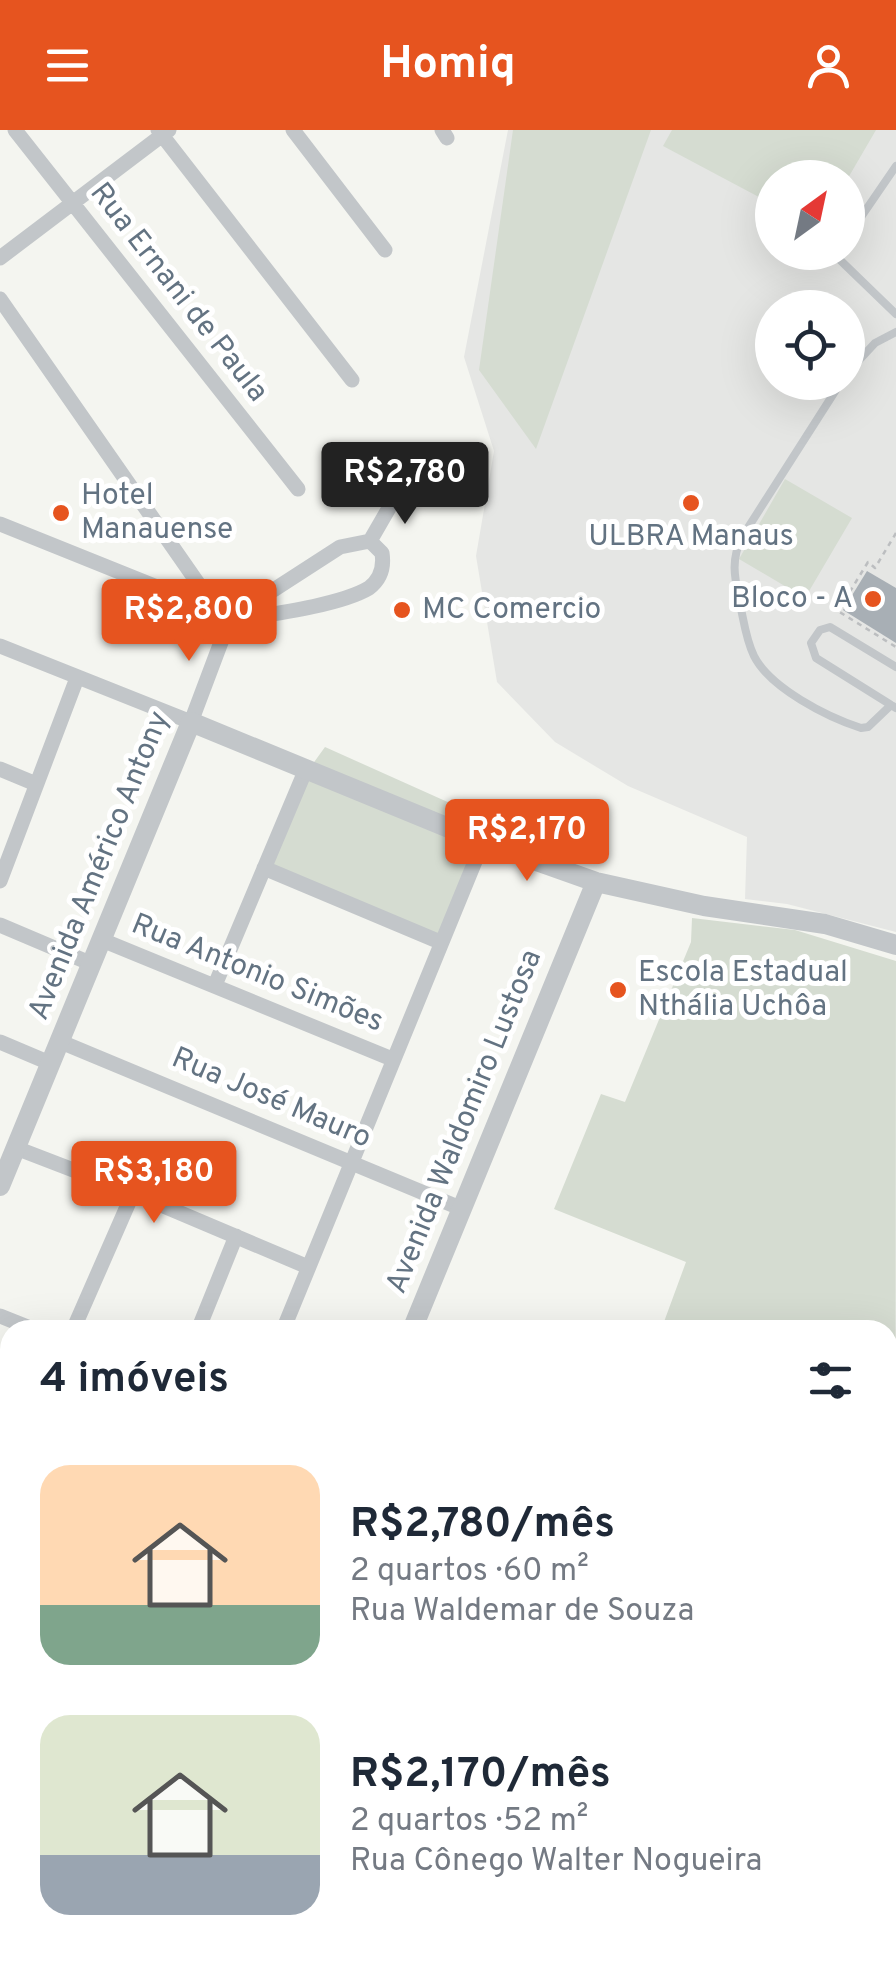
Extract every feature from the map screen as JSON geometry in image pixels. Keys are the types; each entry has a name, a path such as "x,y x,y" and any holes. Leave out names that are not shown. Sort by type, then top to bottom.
{"street":[{"name":"Rua Ernani de Paula","path":"16,130 298,489"},
{"path":"293,130 385,250"},
{"path":"0,258 163,132 352,380"},
{"path":"0,300 224,616"},
{"path":"370,542 400,489"},
{"path":"0,524 224,616 348,596 368,588 384,564 382,553 370,542"},
{"path":"224,616 340,547 370,542"},
{"name":"Avenida Américo Antony","path":"0,1186 191,722 224,616"},
{"path":"0,646 483,842 596,882 704,906 825,924 896,945"},
{"path":"0,881 77,678"},
{"path":"215,985 306,768"},
{"path":"0,769 36,784"},
{"path":"287,1320 483,842"},
{"path":"264,868 440,942"},
{"name":"Avenida Waldomiro Lustosa","path":"416,1320 596,882"},
{"path":"0,925 92,964"},
{"name":"Rua Antonio Simões","path":"102,940 392,1059"},
{"path":"0,1042 52,1064"},
{"name":"Rua José Mauro","path":"61,1042 460,1208"},
{"path":"16,1148 133,1192 308,1268"},
{"path":"77,1320 133,1192"},
{"path":"202,1320 236,1236"}],"lane":[{"path":"865,211 896,166"},
{"path":"851,270 896,314"},
{"path":"865,354 875,343 896,332"},
{"path":"829,400 735,552 734,574 748,642 763,671 780,687 860,728 868,727 894,707 816,658 811,643 820,630 830,627 896,666"}],"path":[{"path":"896,532 875,568 868,562 838,611 896,647"}],"shaded area":[{"name":"ULBRA Manaus","path":"508,130 896,130 896,932 787,904 745,899 747,837 628,786 555,742 497,682 476,556 494,451 464,357"},
{"path":"513,130 651,130 536,449 479,370"},
{"path":"672,130 876,130 858,160 755,160 755,195 663,146"},
{"path":"785,479 852,518 805,598 739,559"},
{"path":"325,747 490,821 439,938 269,865 312,765"},
{"path":"692,918 795,930 896,961 896,1320 665,1320 686,1262 554,1209 601,1094 625,1102 691,942"}],"building":[{"name":"Bloco - A","path":"867,571 896,588 896,643 843,610"}],"place":[{"name":"ULBRA Manaus","path":"691,503"},
{"name":"Hotel Manauense","path":"61,513"},
{"name":"Bloco - A","path":"873,599"},
{"name":"MC Comercio","path":"402,610"},
{"name":"Escola Estadual Nthália Uchôa","path":"618,990"}]}
